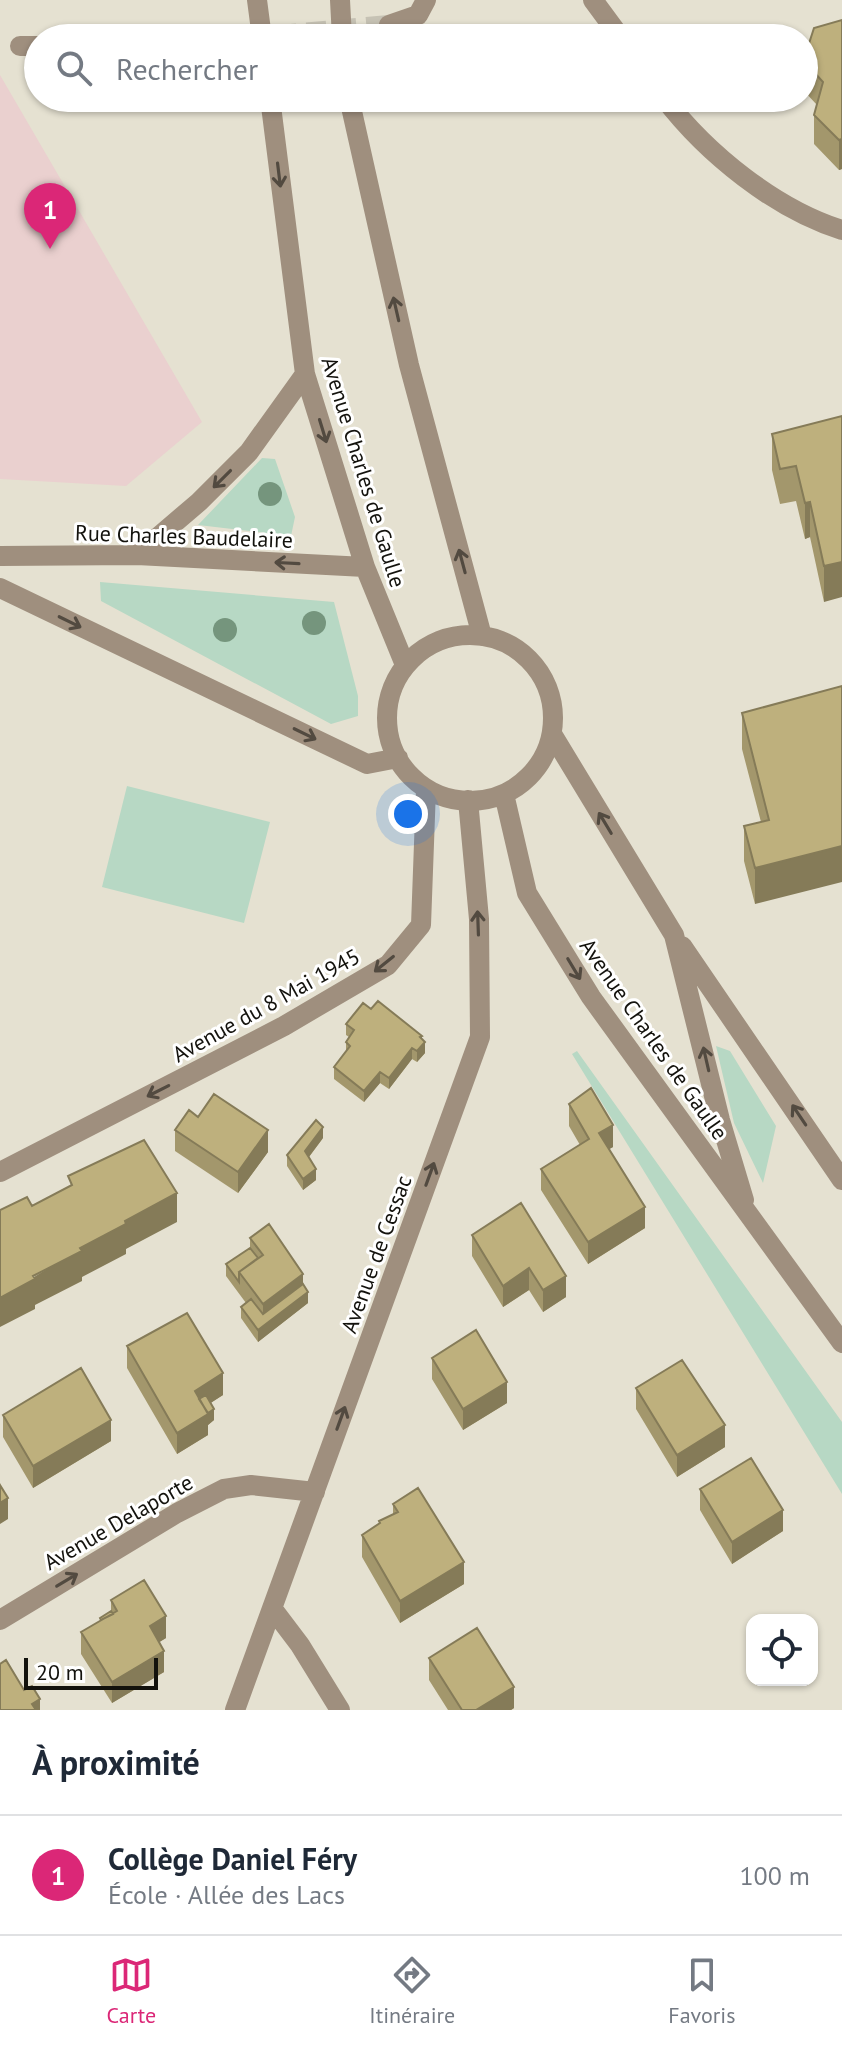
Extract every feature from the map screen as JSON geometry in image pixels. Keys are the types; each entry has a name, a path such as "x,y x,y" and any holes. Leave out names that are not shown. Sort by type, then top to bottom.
{"street":[{"path":"257,0 260,24"},
{"path":"340,0 341,24"},
{"path":"392,24 418,15 426,0"},
{"path":"593,0 611,24"},
{"name":"Avenue Charles de Gaulle","path":"272,112 305,374 365,567 405,665"},
{"path":"352,112 409,365 482,636"},
{"path":"677,112 712,149 763,192 817,222 842,230"},
{"path":"137,555 199,502 249,452 305,374"},
{"name":"Rue Charles Baudelaire","path":"0,556 137,555 365,567"},
{"path":"0,588 367,764 398,758"},
{"path":"482,636 509,645 530,661 545,683 553,708 552,734 543,759 526,780 504,794 478,801 452,800 426,789 404,770 391,746 386,718 392,690 405,665 427,647 454,637 482,636"},
{"name":"Avenue Charles de Gaulle","path":"552,734 674,935 842,1180"},
{"name":"Avenue du 8 Mai 1945","path":"0,1172 284,1026 388,965 421,925 426,789"},
{"name":"Avenue Charles de Gaulle","path":"504,794 527,893 591,997 842,1343"},
{"name":"Avenue de Cessac","path":"235,1710 480,1037 479,919 468,800"},
{"name":"Avenue Charles de Gaulle","path":"674,935 720,1120 749,1215"},
{"name":"Avenue Delaporte","path":"0,1620 177,1513 224,1489 251,1485 315,1492"},
{"path":"272,1608 300,1645 340,1710"}],"shaded area":[{"path":"0,75 202,422 126,486 0,479"}],"green space":[{"path":"262,458 275,459 295,517 291,536 198,525"},
{"path":"100,582 334,602 358,696 358,716 331,724 101,601"},
{"path":"127,786 270,822 244,923 102,887"},
{"path":"716,1046 730,1051 776,1126 763,1183 734,1123"},
{"path":"577,1051 842,1422 842,1494 572,1054"}],"building":[{"path":"842,20 842,139 839,140 814,115 818,112 823,82 818,76 818,27"},
{"path":"842,416 842,562 824,566 810,502 805,503 796,466 780,469 772,434"},
{"path":"842,686 842,846 755,868 744,826 769,820 742,713"},
{"path":"378,1001 422,1036 425,1042 417,1051 412,1048 389,1078 380,1072 364,1091 334,1067 350,1046 346,1042 354,1030 346,1024 363,1003 371,1009"},
{"path":"591,1088 613,1125 599,1133 645,1207 588,1242 541,1169 589,1139 569,1104"},
{"path":"214,1094 268,1130 238,1172 175,1130 189,1110 198,1117"},
{"path":"316,1120 323,1127 305,1151 316,1169 303,1179 287,1155"},
{"path":"144,1140 177,1193 125,1221 126,1224 80,1248 82,1251 33,1276 35,1279 0,1298 0,1210 27,1197 32,1206 72,1185 68,1176"},
{"path":"521,1203 566,1276 543,1290 529,1268 503,1286 472,1235"},
{"path":"269,1224 303,1274 263,1304 239,1272 263,1255 250,1238"},
{"path":"250,1248 258,1258 239,1272 239,1282 226,1264"},
{"path":"303,1284 308,1292 258,1330 241,1307 251,1299 263,1314"},
{"path":"187,1313 223,1373 195,1391 208,1414 177,1433 127,1346"},
{"path":"476,1330 507,1382 463,1409 432,1358"},
{"path":"682,1360 725,1425 677,1455 636,1388"},
{"path":"81,1368 111,1420 33,1466 3,1415"},
{"path":"206,1395 214,1409 208,1413 199,1399"},
{"path":"751,1458 783,1510 732,1542 700,1489"},
{"path":"0,1485 8,1498 0,1503"},
{"path":"418,1488 464,1562 400,1601 362,1535 379,1521 398,1512 393,1504"},
{"path":"144,1580 166,1616 150,1626 164,1651 112,1682 81,1632 117,1611 111,1600"},
{"path":"477,1628 514,1687 476,1710 462,1710 429,1658"},
{"path":"6,1660 24,1690 32,1686 40,1699 32,1704 36,1710 0,1710 0,1664"}],"place":[{"name":"Collège Daniel Féry","path":"50,249"}]}
